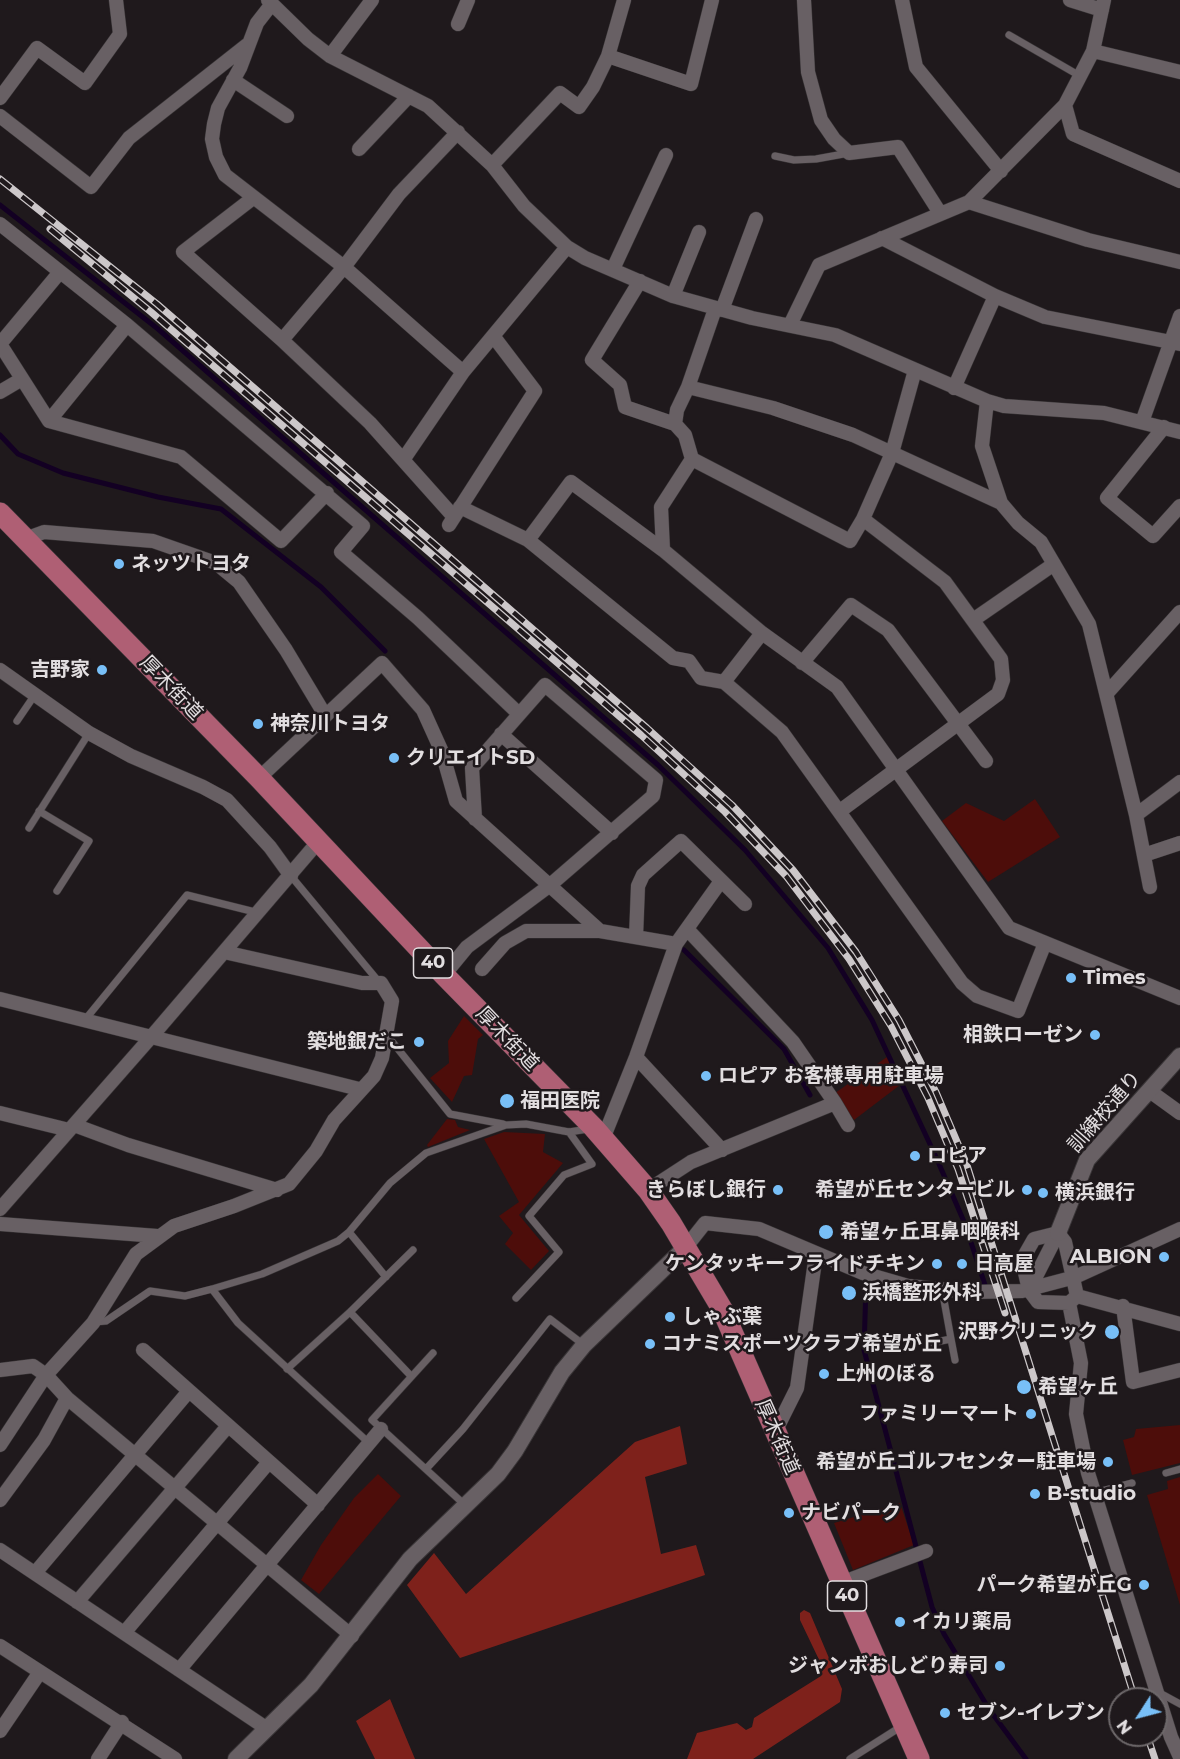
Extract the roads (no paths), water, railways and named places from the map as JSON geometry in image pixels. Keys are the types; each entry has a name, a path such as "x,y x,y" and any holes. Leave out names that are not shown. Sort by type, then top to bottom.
{"main road":[{"name":"厚木街道","path":"0,513 259,778 444,975 598,1133 648,1190 686,1247 722,1309 919,1759"}],"street":[{"path":"0,98 37,48 85,83 120,34 116,0"},
{"path":"330,56 372,0"},
{"path":"458,24 468,0"},
{"path":"492,165 560,93 579,107 593,87 608,56 624,0"},
{"path":"608,56 691,84 712,0"},
{"path":"804,0 808,72 821,120 834,139 849,153 898,147 940,213"},
{"path":"902,0 916,67 1001,171"},
{"path":"790,325 819,265 969,202 1065,105 1093,51 1103,5 1070,0"},
{"path":"462,372 344,267 225,175 216,157 212,139 218,108 233,80 246,45 270,2 330,56 428,106 492,165 524,206 567,247 613,269 674,296 719,310 835,335 954,388 1004,406 1104,413 1180,432"},
{"path":"0,116 91,187 129,138 246,45"},
{"path":"1093,51 1180,72"},
{"path":"233,80 287,116"},
{"path":"359,149 409,96"},
{"path":"1065,105 1073,134 1180,181"},
{"path":"282,340 344,267 399,194 458,132"},
{"path":"613,269 666,155"},
{"path":"253,198 183,252 282,340 370,423 454,516 528,540 673,658 689,661 701,678 724,682 782,732 962,983 978,996 1018,1011 1045,943"},
{"path":"969,202 1088,240 1180,262"},
{"path":"675,424 677,410 756,219"},
{"path":"0,224 127,326 327,493 363,526 341,552 418,618 518,713"},
{"path":"674,296 699,232"},
{"path":"882,238 995,296 1045,317 1176,343"},
{"path":"403,460 462,372 494,338 567,247"},
{"path":"60,272 0,344 49,421 181,457 281,541 327,493"},
{"path":"640,281 592,360 620,385 625,407 675,424 685,435 692,459 850,541 863,519 892,453 915,370"},
{"path":"954,388 995,296"},
{"path":"1142,422 1176,343 1180,316"},
{"path":"49,421 127,326"},
{"path":"454,516 535,391 494,338"},
{"path":"0,392 22,379"},
{"path":"688,387 773,408 853,435 1001,504 1018,523 1041,542 1089,624 1108,692 1150,887"},
{"path":"987,401 982,446 1001,504"},
{"path":"1164,427 1107,498 1153,536 1180,506"},
{"path":"663,550 662,507 692,459"},
{"path":"528,540 571,482 663,550 762,633 837,687 898,769 1009,928 1180,998"},
{"path":"840,811 998,694 1003,680 1001,659 945,582 863,519"},
{"path":"25,539 44,532 153,540 216,563 238,582 286,650 325,715"},
{"path":"973,620 1054,564"},
{"path":"802,663 851,605 888,630 986,761"},
{"path":"1108,692 1180,612"},
{"path":"724,682 762,633"},
{"path":"259,778 382,663 423,710 442,752 456,801 600,931"},
{"path":"0,670 89,733 131,756 203,787 227,800 270,847 291,876"},
{"path":"444,975 467,947 549,886 653,796 656,780 545,685 472,768 475,819"},
{"path":"501,734 612,833"},
{"path":"1136,815 1180,782"},
{"path":"636,938 638,886 644,875 681,841 745,904"},
{"path":"0,1209 259,913 318,842"},
{"path":"1144,855 1180,843"},
{"path":"598,1133 636,1057 676,944 721,881"},
{"path":"687,929 793,1042 848,1125"},
{"path":"482,969 505,943 526,931 600,931 676,944"},
{"path":"0,1444 46,1375 93,1323 136,1254 158,1236 194,1218 289,1184 359,1089 374,1076 382,1058 392,1000 381,983 362,983 224,952"},
{"path":"0,999 359,1089"},
{"name":"訓練校通り","path":"1058,1233 1087,1160 1151,1092 1180,1056"},
{"path":"636,1057 722,1150"},
{"path":"1151,1092 1180,1113"},
{"path":"648,1190 691,1162 835,1103"},
{"path":"0,1113 72,1128 277,1190"},
{"path":"236,1759 311,1685 352,1636 410,1559 498,1474 510,1459 541,1404 584,1345 686,1247 705,1223 759,1229 863,1273 908,1286 972,1292 1029,1290 1075,1277 1180,1229"},
{"path":"0,1224 158,1236"},
{"path":"1058,1233 1065,1242 1075,1277 1073,1300 1081,1363 1076,1414 1095,1493 1155,1687"},
{"path":"1029,1290 1058,1233"},
{"path":"1058,1233 1034,1239 1022,1260 1029,1290 1038,1302 1073,1300 1123,1306 1180,1324"},
{"path":"775,1432 797,1388 816,1254"},
{"path":"1123,1306 1133,1382 1180,1370"},
{"path":"143,1350 318,1505"},
{"path":"0,1370 33,1366 46,1375 67,1398 352,1636"},
{"path":"35,1573 134,1452 189,1390"},
{"path":"0,1500 44,1440 67,1398"},
{"path":"77,1602 228,1426"},
{"path":"179,1670 381,1429"},
{"path":"123,1633 269,1462"},
{"path":"0,1550 266,1728"},
{"path":"841,1583 926,1551"},
{"path":"0,1646 122,1722 176,1759"},
{"path":"0,1731 40,1672"},
{"path":"98,1759 122,1722"},
{"path":"1168,1723 1180,1755"}],"lane":[{"path":"1009,35 1080,76"},
{"path":"775,156 794,160 849,153"},
{"path":"17,721 34,696"},
{"path":"29,828 89,733"},
{"path":"39,811 89,841 57,891"},
{"path":"291,876 381,983"},
{"path":"84,1021 187,895 259,913"},
{"path":"386,1034 450,1114 506,1125 526,1124 569,1132 598,1133"},
{"path":"93,1323 106,1321 150,1291 185,1296 212,1289 285,1264 338,1241 349,1232 390,1183 426,1153 506,1125"},
{"path":"516,1298 559,1252 529,1216 564,1175 592,1164 569,1132"},
{"path":"349,1232 386,1277"},
{"path":"286,1369 350,1312 413,1250"},
{"path":"212,1289 238,1323 369,1443"},
{"path":"942,1289 955,1360"},
{"path":"350,1312 411,1376"},
{"path":"426,1469 463,1429 550,1319 584,1345"},
{"path":"931,1343 951,1339"},
{"path":"434,1353 372,1420 465,1505"},
{"path":"1166,1473 1180,1469"},
{"path":"1095,1493 1132,1483"},
{"path":"850,1759 904,1725"}],"waterway":[{"path":"0,205 158,329 658,765 745,850 828,948 872,1020 965,1224 986,1288"},
{"path":"0,435 18,454 63,473 158,497 221,509 321,587 385,651"},
{"path":"684,950 784,1049 810,1095"},
{"path":"866,1285 864,1350 932,1607 944,1634 989,1709 1026,1759"}],"railway":[{"path":"0,179 157,304 647,728 732,805 793,870 856,952 899,1020 936,1092 967,1165 1131,1687"},
{"path":"50,229 151,312 641,735 725,812 786,876 849,959 891,1026 928,1098 958,1169 1005,1313"},
{"path":"1151,1747 1155,1759"}],"place":[{"name":"ネッツトヨタ","path":"119,564"},
{"name":"吉野家","path":"102,670"},
{"name":"神奈川トヨタ","path":"258,724"},
{"name":"クリエイトSD","path":"394,758"},
{"name":"Times","path":"1071,978"},
{"name":"相鉄ローゼン","path":"1095,1035"},
{"name":"築地銀だこ","path":"419,1042"},
{"name":"ロピア お客様専用駐車場","path":"706,1076"},
{"name":"福田医院","path":"507,1101"},
{"name":"ロピア","path":"915,1156"},
{"name":"きらぼし銀行","path":"778,1190"},
{"name":"希望が丘センタービル","path":"1027,1190"},
{"name":"横浜銀行","path":"1043,1193"},
{"name":"希望ヶ丘耳鼻咽喉科","path":"826,1232"},
{"name":"ALBION","path":"1164,1257"},
{"name":"ケンタッキーフライドチキン","path":"937,1264"},
{"name":"日高屋","path":"962,1264"},
{"name":"浜橋整形外科","path":"849,1293"},
{"name":"しゃぶ葉","path":"670,1317"},
{"name":"沢野クリニック","path":"1112,1332"},
{"name":"コナミスポーツクラブ希望が丘","path":"650,1344"},
{"name":"上州のぼる","path":"824,1374"},
{"name":"希望ヶ丘","path":"1024,1387"},
{"name":"ファミリーマート","path":"1031,1414"},
{"name":"希望が丘ゴルフセンター駐車場","path":"1108,1462"},
{"name":"B-studio","path":"1035,1494"},
{"name":"ナビパーク","path":"789,1513"},
{"name":"パーク希望が丘G","path":"1144,1585"},
{"name":"イカリ薬局","path":"900,1622"},
{"name":"ジャンボおしどり寿司","path":"1000,1666"},
{"name":"セブン-イレブン","path":"945,1713"}]}
